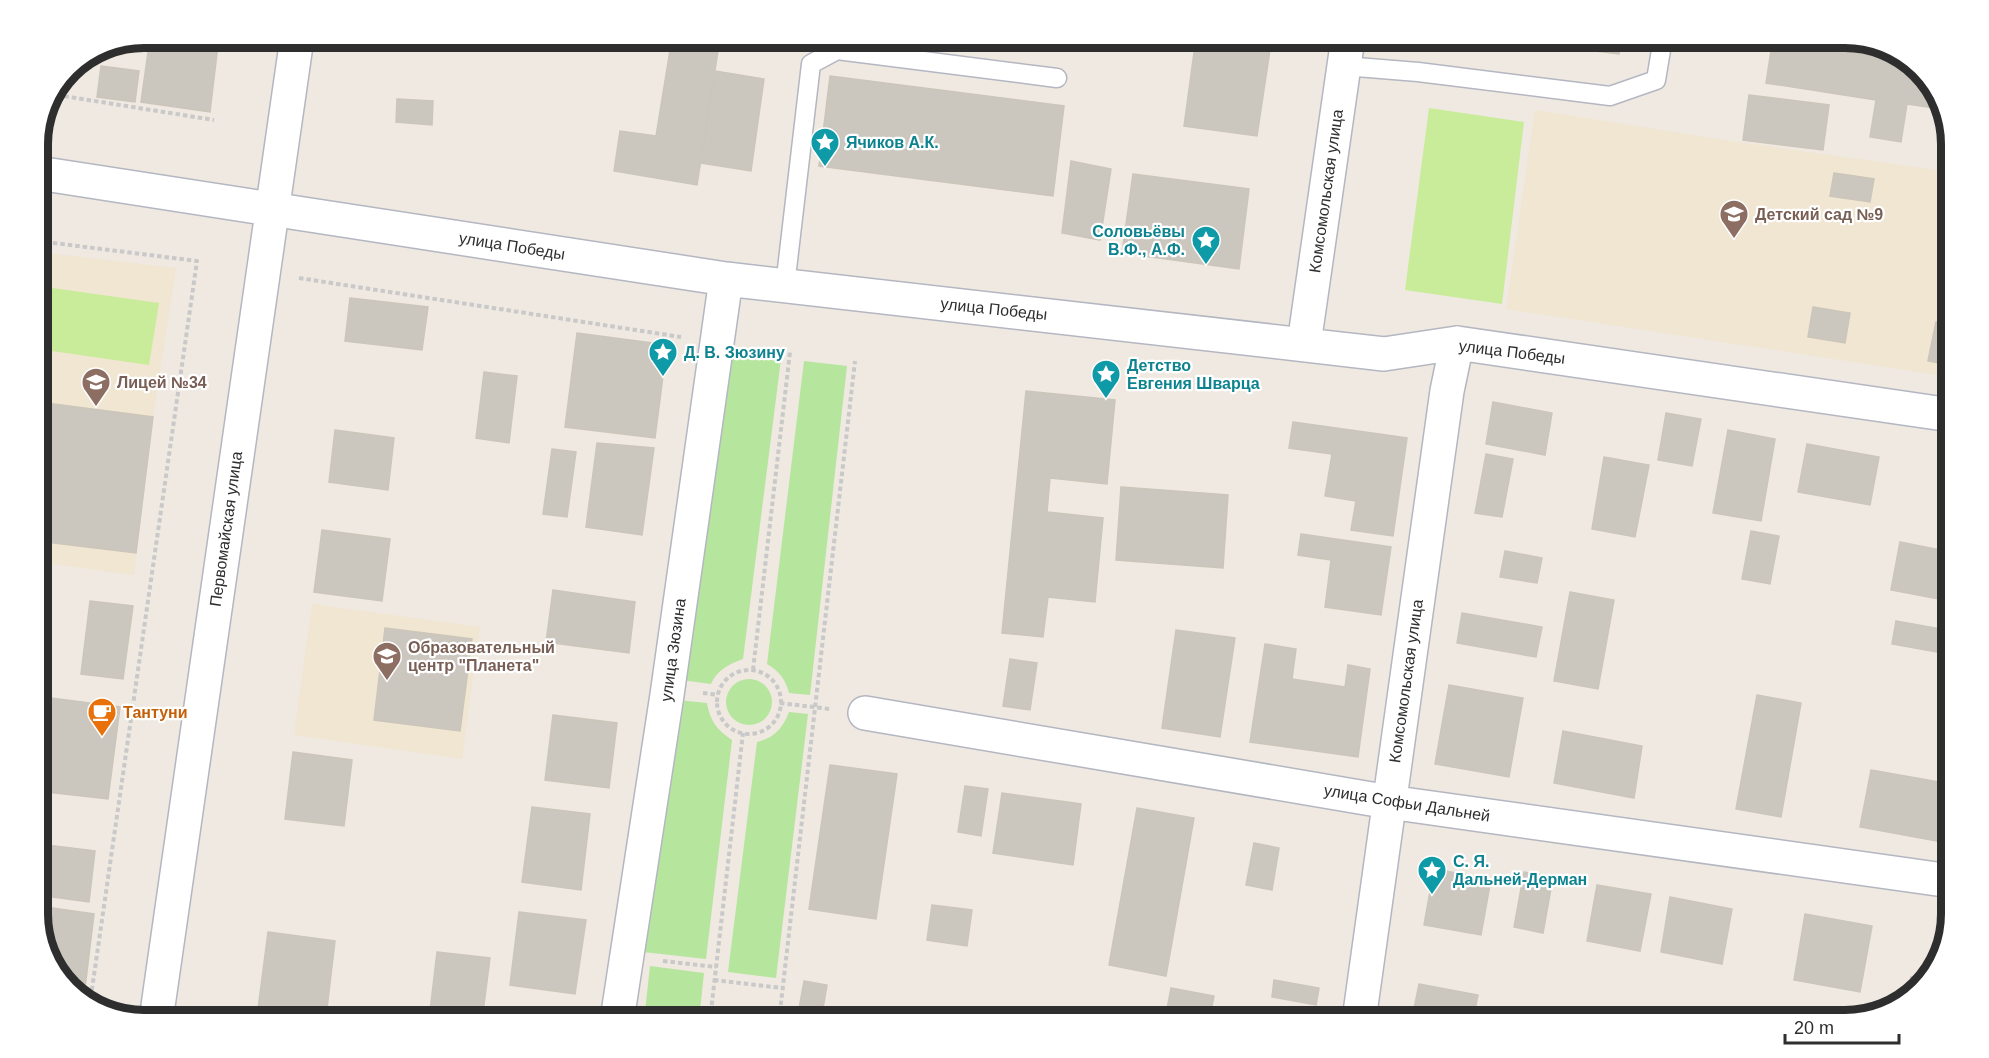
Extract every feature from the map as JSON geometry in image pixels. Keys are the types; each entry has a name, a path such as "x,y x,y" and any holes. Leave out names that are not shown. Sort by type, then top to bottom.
{"street":[{"name":"Первомайская улица","path":"157,1010 295,48"},
{"name":"Комсомольская улица","path":"1304,344 1346,52"},
{"name":"улица Победы","path":"48,175 726,279 1384,354 1457,343 1941,414"},
{"name":"улица Зюзина","path":"619,1010 667,695 726,279"},
{"name":"Комсомольская улица","path":"1360,1010 1447,391 1457,343"},
{"name":"улица Софьи Дальней","path":"865,713 1389,802 1941,879"}],"lane":[{"path":"1346,52 1418,72 1610,96 1656,80 1661,48"},
{"path":"785,286 811,64 837,50 1057,78"}],"path":[{"path":"62,96 214,120"},
{"path":"48,242 196,261 91,994"},
{"path":"299,278 718,342"},
{"path":"753,670 790,352"},
{"path":"780,1010 855,361"},
{"path":"753,670 766,675 773,682 778,690 780,703 780,711 775,721 757,733 743,733 726,725 720,717 717,706 721,686 728,678 736,672 753,670"},
{"path":"780,703 865,713"},
{"path":"711,1010 743,733"},
{"path":"714,980 782,988"}],"shaded area":[{"name":"Детский сад №9","path":"1535,110 1941,171 1941,375 1506,309"},
{"name":"Лицей №34","path":"48,253 176,268 153,417 134,575 48,563"},
{"name":"Образовательный центр \"Планета\"","path":"312,604 480,627 462,759 294,735"}],"green space":[{"path":"1429,108 1524,122 1502,304 1405,290"},
{"path":"48,287 159,303 149,365 48,350"},
{"path":"728,355 781,359 743,659 724,668 711,684 681,680"},
{"path":"804,361 847,366 810,695 789,693 781,676 767,664"},
{"path":"749,679 765,686 772,702 765,718 749,725 733,718 726,702 733,686"},
{"path":"678,700 707,703 715,725 732,740 706,959 643,952"},
{"path":"789,712 808,714 776,978 728,972 757,742 777,732"},
{"path":"650,966 704,973 700,1010 645,1010"}],"building":[{"path":"149,48 218,48 210,112 141,102"},
{"path":"670,48 718,48 697,185 614,171 620,131 656,136"},
{"path":"1195,48 1263,48 1270,50 1257,136 1184,126"},
{"path":"1569,48 1620,48 1619,54"},
{"path":"1771,48 1857,49 1870,51 1898,64 1917,81 1934,108 1907,104 1901,142 1870,137 1876,100 1766,83"},
{"path":"101,66 139,71 135,102 97,97"},
{"path":"715,71 764,79 751,171 700,163"},
{"path":"830,76 1064,106 1053,196 819,166"},
{"path":"1749,95 1829,105 1823,150 1743,140"},
{"path":"397,99 433,101 432,125 396,122"},
{"path":"1071,161 1111,169 1100,240 1062,233"},
{"path":"1834,173 1874,179 1870,202 1830,196"},
{"path":"1133,174 1249,189 1239,269 1122,253"},
{"path":"350,298 428,307 422,350 345,341"},
{"path":"1813,307 1850,313 1845,343 1808,337"},
{"path":"1936,322 1941,323 1941,363 1928,361"},
{"path":"577,333 667,345 655,438 565,427"},
{"path":"484,372 517,376 509,443 476,438"},
{"path":"1026,391 1115,400 1107,484 1050,478 1047,512 1103,518 1095,602 1048,597 1043,637 1002,633"},
{"path":"1493,402 1552,413 1545,455 1486,444"},
{"path":"48,403 153,417 136,553 48,542"},
{"path":"1666,413 1701,419 1692,466 1658,460"},
{"path":"1293,422 1407,438 1393,536 1351,530 1356,501 1325,496 1332,454 1289,448"},
{"path":"335,430 394,438 388,490 329,482"},
{"path":"1728,430 1775,439 1761,521 1713,513"},
{"path":"597,443 654,448 642,535 586,527"},
{"path":"1807,444 1879,457 1870,505 1798,492"},
{"path":"552,449 576,452 567,517 543,514"},
{"path":"1486,454 1513,459 1502,517 1475,513"},
{"path":"1604,457 1649,465 1635,537 1592,529"},
{"path":"1121,487 1228,495 1223,568 1116,560"},
{"path":"322,530 390,539 382,601 314,592"},
{"path":"1751,531 1779,536 1770,584 1742,579"},
{"path":"1301,534 1391,547 1381,615 1325,607 1331,560 1298,555"},
{"path":"1900,542 1941,550 1941,599 1891,590"},
{"path":"1505,551 1542,558 1537,583 1500,577"},
{"path":"553,590 635,602 629,653 546,642"},
{"path":"1570,592 1614,600 1598,689 1554,681"},
{"path":"90,601 133,606 123,679 81,674"},
{"path":"1462,613 1542,627 1536,657 1457,643"},
{"path":"1896,621 1941,629 1941,653 1892,644"},
{"path":"385,628 472,639 460,731 374,720"},
{"path":"1176,630 1235,638 1220,737 1162,728"},
{"path":"1265,644 1296,649 1292,679 1345,687 1348,665 1370,669 1358,757 1250,742"},
{"path":"1010,659 1037,663 1030,710 1003,706"},
{"path":"1449,685 1523,698 1509,777 1435,764"},
{"path":"1757,695 1801,703 1781,817 1736,809"},
{"path":"48,698 120,707 108,799 48,792"},
{"path":"553,715 617,723 609,788 545,780"},
{"path":"1563,731 1642,746 1634,798 1554,783"},
{"path":"293,752 352,760 344,826 285,819"},
{"path":"830,765 897,774 876,919 809,909"},
{"path":"1871,770 1941,782 1941,842 1860,827"},
{"path":"965,786 988,789 981,836 958,832"},
{"path":"1002,793 1081,804 1073,865 993,853"},
{"path":"532,807 590,814 581,890 522,882"},
{"path":"1137,808 1194,818 1166,976 1109,965"},
{"path":"1254,843 1279,848 1272,890 1246,885"},
{"path":"48,845 95,851 89,902 48,896"},
{"path":"1434,869 1491,879 1481,935 1424,925"},
{"path":"1524,872 1553,877 1543,933 1514,927"},
{"path":"1597,885 1651,894 1640,951 1587,941"},
{"path":"1670,897 1732,909 1722,964 1661,952"},
{"path":"932,905 972,910 967,946 927,940"},
{"path":"48,907 94,914 85,988 72,977 58,956 50,933"},
{"path":"519,912 586,920 575,994 510,985"},
{"path":"1805,914 1872,926 1860,992 1794,980"},
{"path":"268,932 335,941 327,1010 258,1009"},
{"path":"437,952 490,958 483,1010 430,1010"},
{"path":"1274,980 1319,988 1316,1005 1272,997"},
{"path":"804,981 827,985 823,1010 799,1010"},
{"path":"1419,984 1478,995 1475,1010 1414,1010"},
{"path":"1171,988 1214,996 1211,1010 1167,1010"}],"place":[{"name":"Ячиков А.К.","path":"825,168"},
{"name":"Детский сад №9","path":"1734,240"},
{"name":"Соловьёвы В.Ф., А.Ф.","path":"1206,266"},
{"name":"Д. В. Зюзину","path":"663,378"},
{"name":"Детство Евгения Шварца","path":"1106,400"},
{"name":"Лицей №34","path":"96,408"},
{"name":"Образовательный центр \"Планета\"","path":"387,682"},
{"name":"Тантуни","path":"102,738"},
{"name":"С. Я. Дальней-Дерман","path":"1432,896"}]}
